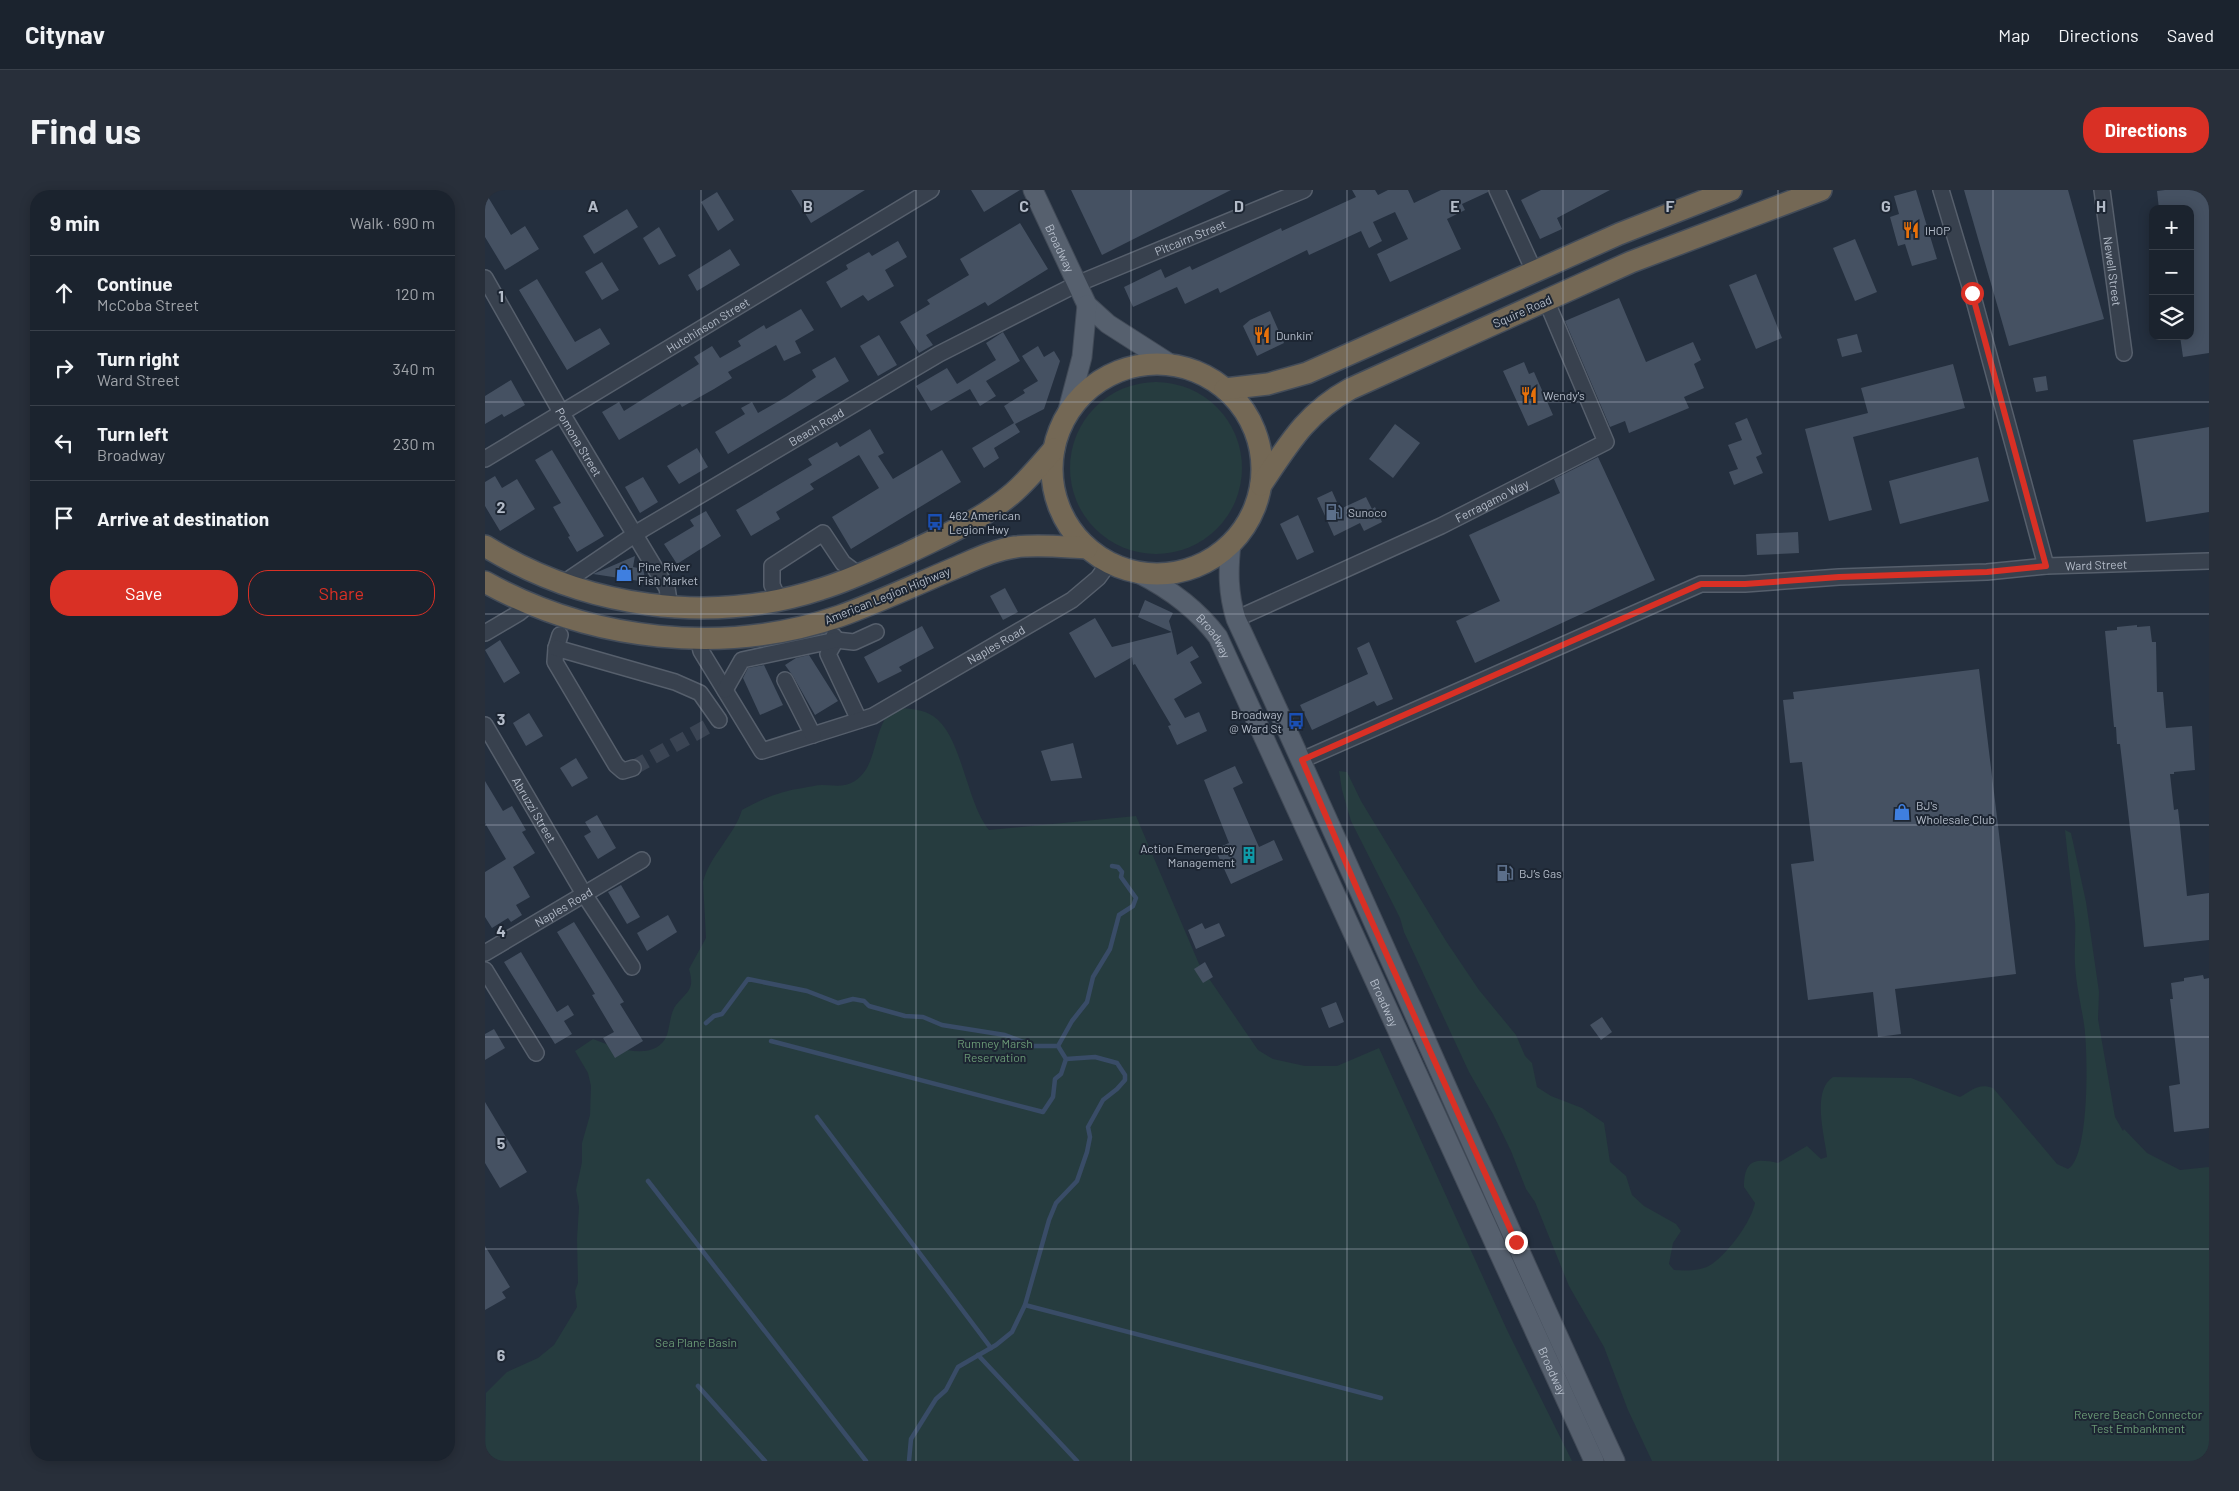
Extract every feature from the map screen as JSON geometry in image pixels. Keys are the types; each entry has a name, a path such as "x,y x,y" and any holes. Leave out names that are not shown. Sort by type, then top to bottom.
{"highway":[{"path":"1225,389 1268,384 1307,373 1619,234 1731,190"},
{"name":"Squire Road","path":"1261,485 1297,431 1326,403 1386,372 1668,247 1821,190"},
{"path":"1173,365 1195,371 1225,389 1243,408 1255,432 1261,459 1261,485 1250,517 1231,544 1209,560 1184,571 1166,574 1139,572 1109,563 1087,548 1073,532 1057,503 1052,470 1054,449 1067,414 1085,393 1106,377 1139,366 1173,365"},
{"path":"485,546 524,568 562,584 615,599 671,607 724,607 779,600 820,590 859,575 961,528 993,509 1020,487 1054,449"},
{"name":"American Legion Highway","path":"485,582 530,604 576,620 613,630 656,636 698,638 757,635 811,624 865,607 1002,550 1035,546 1087,548"}],"main road":[{"name":"Broadway","path":"1033,190 1087,305 1108,324 1173,365"},
{"path":"1067,414 1082,357 1087,305"},
{"name":"Broadway","path":"1231,544 1228,584 1236,619 1302,760 1364,905 1615,1461"},
{"name":"Broadway","path":"1139,572 1179,597 1207,623 1218,638 1594,1461"}],"street":[{"name":"Hutchinson Street","path":"485,459 931,190"},
{"name":"Pitcairn Street","path":"1077,284 1304,190"},
{"path":"1497,190 1534,271"},
{"path":"1941,190 1972,293 2046,566"},
{"name":"Newell Street","path":"2101,190 2124,353"},
{"name":"Pomona Street","path":"486,281 561,412 667,588 671,607"},
{"name":"Beach Road","path":"562,584 634,535 939,354 1077,284"},
{"name":"Ferragamo Way","path":"1236,619 1441,526 1606,442 1546,300"},
{"path":"779,600 772,585 772,566 829,529 843,563 859,575"},
{"name":"Ward Street","path":"1302,760 1701,584 1745,584 1839,577 1987,572 2046,566 2209,561"},
{"name":"Naples Road","path":"737,710 762,751 866,718 1072,600 1098,578 1109,563"},
{"path":"485,633 519,613 530,604"},
{"path":"811,624 831,631 836,640"},
{"path":"725,690 742,654 836,640 854,642 875,632"},
{"path":"633,768 623,771 616,765 555,662 558,642 675,682 699,693 715,722 737,710 701,651 698,638"},
{"path":"836,640 828,654 866,718"},
{"path":"785,680 813,735"},
{"name":"Abruzzi Street","path":"485,725 583,894 633,967"},
{"name":"Naples Road","path":"485,954 642,860"},
{"path":"485,970 536,1053"}],"green space":[{"path":"1148,382 1164,382 1197,392 1217,407 1232,427 1240,451 1242,468 1240,485 1232,509 1217,529 1197,544 1181,550 1164,554 1148,554 1115,544 1090,523 1080,509 1074,493 1070,476 1070,460 1080,427 1101,402 1115,392 1131,386"},
{"name":"Rumney Marsh Reservation","path":"895,708 920,710 933,716 943,725 951,738 981,818 989,830 1136,816 1199,964 1258,1050 1273,1059 1305,1066 1337,1066 1379,1048 1507,1330 1572,1461 485,1461 486,1393 507,1372 538,1358 554,1345 577,1307 575,1291 578,1283 577,1239 579,1207 576,1190 582,1162 582,1143 590,1115 591,1086 588,1073 575,1051 593,1039 611,1046 633,1051 653,1049 661,1044 667,1035 674,1008 691,986 689,969 706,938 703,882 706,872 734,828 742,810 779,793 817,785 843,785 855,781 863,774 868,765 882,725"},
{"name":"Revere Beach Connector Test Embankment","path":"1339,771 1347,772 1361,801 1446,941 1479,990 1516,1035 1525,1056 1532,1063 1537,1087 1551,1096 1582,1108 1604,1123 1610,1162 1626,1176 1632,1195 1644,1206 1676,1224 1681,1231 1673,1243 1669,1264 1674,1270 1694,1270 1712,1264 1719,1259 1738,1236 1749,1219 1755,1203 1744,1187 1746,1171 1752,1163 1763,1161 1778,1163 1807,1146 1821,1159 1827,1157 1822,1127 1821,1103 1826,1084 1833,1077 1911,1078 1960,1097 1979,1087 1993,1088 2057,1164 2068,1169 2075,1160 2080,1145 2086,1101 2084,1024 2077,987 2075,922 2065,830 2071,833 2086,902 2099,992 2098,1019 2115,1117 2123,1131 2124,1129 2147,1153 2180,1170 2209,1167 2209,1461 1652,1461 1628,1410 1604,1347 1569,1286 1535,1202 1526,1189 1511,1151 1493,1114 1469,1072 1404,932 1400,918 1351,821 1342,790"}],"building":[{"path":"791,190 865,190 811,223"},
{"path":"971,190 1020,190 984,212"},
{"path":"1071,190 1231,190 1102,255"},
{"path":"1352,190 1375,190 1378,195 1388,190 1408,190 1414,203 1441,190 1488,190 1488,192 1462,204 1465,210 1447,219 1461,249 1390,282 1377,254 1408,239 1395,212 1373,222 1382,241 1369,248 1361,231 1309,255 1307,250 1220,293 1218,288 1185,304 1177,287 1133,307 1124,287 1161,269 1165,278 1190,266 1192,270 1281,228 1282,231 1356,197"},
{"path":"1541,190 1610,190 1557,218 1562,229 1540,239 1521,200"},
{"name":"IHOP","path":"1916,190 1937,259 1912,266 1905,244 1898,246 1890,217 1899,214 1894,196"},
{"path":"1964,190 2068,190 2104,319 2009,346"},
{"path":"2209,190 2209,353 2183,357 2181,340 2194,340 2194,205 2159,205 2157,191"},
{"path":"485,192 511,235 525,226 539,249 505,270 485,237"},
{"path":"717,192 734,220 718,231 701,202"},
{"path":"627,209 638,227 594,254 583,236"},
{"path":"1020,223 1048,269 988,306 985,302 926,335 933,345 919,353 900,322 930,304 927,300 969,275 960,259"},
{"path":"659,227 676,256 659,265 643,238"},
{"path":"1855,239 1877,292 1855,301 1833,248"},
{"path":"898,241 907,257 885,270 894,286 868,301 863,295 841,308 826,282 848,269 846,265 869,252 872,256"},
{"path":"730,249 740,265 697,291 688,275"},
{"path":"602,262 619,290 602,300 585,272"},
{"path":"1756,274 1782,338 1756,349 1729,285"},
{"path":"537,279 575,342 600,328 610,344 567,370 519,290"},
{"path":"1619,298 1646,362 1693,342 1701,360 1694,364 1704,388 1684,397 1689,408 1629,433 1625,421 1610,427 1565,321"},
{"path":"801,309 814,330 795,341 801,353 784,361 776,345 728,372 732,378 714,389 682,407 680,404 619,440 602,412 619,402 624,411 699,364 694,357 712,346 720,358 741,346 738,341 764,325 766,329"},
{"path":"1270,311 1284,343 1257,356 1243,326 1250,320"},
{"path":"1003,332 1020,361 986,381 996,396 980,406 970,389 931,411 916,386 947,368 957,384 996,360 986,343"},
{"path":"1857,334 1862,352 1842,357 1837,339"},
{"path":"879,335 897,365 878,376 860,346"},
{"path":"1038,346 1044,357 1054,351 1060,361 1044,409 1015,424 1020,432 994,448 999,458 984,468 972,448 1014,423 1004,406 1025,393 1023,390 1038,381 1022,356"},
{"path":"835,357 849,381 728,454 715,432 745,414 741,408 752,402 758,413 816,377 812,370"},
{"path":"1524,362 1529,374 1534,372 1553,415 1528,426 1503,371"},
{"path":"1953,364 1965,408 1853,437 1872,510 1829,521 1805,429 1868,413 1861,388"},
{"path":"2046,376 2048,390 2036,392 2033,378"},
{"path":"511,380 525,405 504,417 502,414 485,424 485,396"},
{"path":"1747,418 1762,454 1756,457 1763,473 1734,485 1729,472 1738,469 1728,445 1742,440 1735,423"},
{"path":"1395,424 1420,443 1393,478 1369,459"},
{"path":"2209,427 2209,512 2146,522 2133,440"},
{"path":"870,429 884,453 878,456 893,479 942,450 961,482 851,549 832,517 879,488 859,455 810,484 814,489 776,512 780,519 751,536 736,510 812,465 808,459 837,442 840,447"},
{"path":"697,448 708,467 679,484 667,466"},
{"path":"552,450 604,536 577,552 553,507 561,503 535,460"},
{"path":"1598,457 1655,580 1475,663 1456,621 1500,601 1469,535 1560,493 1554,479"},
{"path":"1978,457 1989,501 1900,524 1889,481"},
{"path":"495,476 502,488 517,479 535,509 500,531 485,506 485,482"},
{"path":"643,477 658,502 640,513 625,487"},
{"path":"1332,491 1340,509 1366,497 1372,509 1375,507 1382,522 1364,531 1360,523 1334,536 1317,498"},
{"path":"706,511 721,536 677,564 664,544 694,526 690,520"},
{"path":"1298,515 1314,552 1297,560 1280,524"},
{"path":"1798,532 1799,553 1757,555 1756,534"},
{"name":"Pine River Fish Market","path":"635,556 633,567 643,569 646,582 593,574"},
{"path":"1005,588 1018,612 1003,620 990,596"},
{"path":"1145,600 1173,613 1169,621 1172,632 1138,617"},
{"path":"1095,618 1112,647 1172,632 1177,655 1192,646 1199,657 1190,662 1202,683 1174,699 1185,718 1199,712 1207,731 1177,745 1168,726 1171,725 1135,664 1133,665 1132,657 1095,678 1069,633"},
{"path":"2137,625 2137,627 2150,626 2152,642 2156,642 2157,692 2163,692 2166,728 2192,726 2195,770 2170,774 2174,810 2178,809 2187,896 2209,893 2209,940 2144,947 2120,744 2117,744 2116,727 2114,727 2105,631 2117,630 2117,627"},
{"path":"922,626 934,648 899,667 902,671 878,683 864,657"},
{"path":"500,640 520,673 504,683 485,650"},
{"path":"1369,642 1393,699 1377,706 1374,701 1312,730 1300,705 1368,674 1357,648"},
{"path":"809,655 838,701 815,715 785,665 796,658"},
{"path":"764,665 783,705 760,715 743,678 748,668"},
{"name":"BJ's Wholesale Club","path":"1979,669 2016,974 1895,989 1901,1034 1878,1037 1873,992 1808,1000 1791,864 1814,861 1802,762 1790,763 1783,700 1794,699 1793,692"},
{"path":"529,713 543,736 526,746 513,723"},
{"path":"1073,743 1082,778 1051,781 1041,751"},
{"path":"576,758 588,778 572,787 560,768"},
{"path":"1235,766 1243,783 1233,788 1259,847 1274,840 1283,860 1231,884 1215,849 1229,843 1204,780"},
{"path":"485,781 503,811 512,806 526,830 522,832 535,853 513,867 530,897 516,905 522,915 511,922 508,918 492,928 485,917 485,872 506,859 485,823"},
{"path":"597,815 616,848 598,859 584,836 591,832 585,822"},
{"path":"621,885 640,917 627,924 608,892"},
{"path":"668,915 677,932 647,951 637,933"},
{"path":"574,922 624,1002 620,1004 643,1041 615,1058 603,1038 614,1032 592,995 595,994 557,932"},
{"path":"1202,923 1205,929 1219,923 1225,936 1196,949 1188,930"},
{"path":"521,952 557,1012 568,1005 574,1015 564,1021 572,1034 555,1044 504,962"},
{"path":"1205,962 1213,977 1203,983 1194,969"},
{"path":"2203,975 2204,979 2209,978 2209,1128 2174,1132 2169,1086 2180,1084 2170,999 2173,999 2171,983 2184,981 2184,978"},
{"path":"1336,1002 1344,1022 1329,1028 1321,1008"},
{"path":"1602,1017 1612,1032 1601,1040 1590,1025"},
{"path":"494,1029 505,1048 485,1060 485,1034"},
{"path":"485,1102 527,1172 500,1188 485,1163"},
{"path":"485,1246 510,1287 502,1292 506,1298 485,1310"}],"waterway":[{"path":"771,1041 1043,1112 1053,1097 1055,1079 1061,1074 1066,1059 1058,1046 1072,1021 1087,1002 1093,977 1110,949 1119,915 1133,906 1136,898 1121,877 1122,872 1118,867 1112,866"},
{"path":"706,1023 714,1016 722,1014 748,979 807,991 838,1003 853,999 864,1001 869,1006 905,1016 923,1017 942,1025 1005,1035 1034,1046 1058,1046"},
{"path":"909,1461 911,1439 936,1399 946,1390 958,1367 996,1345 1012,1332 1025,1305 1049,1220 1056,1203 1077,1181 1087,1152 1090,1137 1088,1127 1103,1100 1125,1080 1125,1075 1117,1063 1095,1057 1066,1059"},
{"path":"817,1117 991,1348"},
{"path":"648,1181 866,1461"},
{"path":"1025,1305 1381,1398"},
{"path":"978,1355 1077,1461"},
{"path":"698,1386 765,1461"}],"tunnel":[{"path":"633,768 710,725"}],"place":[{"name":"IHOP","path":"1911,230"},
{"name":"Dunkin'","path":"1262,335"},
{"name":"Wendy's","path":"1529,395"},
{"name":"Sunoco","path":"1334,512"},
{"name":"462 American Legion Hwy","path":"935,522"},
{"name":"Pine River Fish Market","path":"624,573"},
{"name":"Broadway @ Ward St","path":"1296,721"},
{"name":"BJ's Wholesale Club","path":"1902,812"},
{"name":"Action Emergency Management","path":"1249,855"},
{"name":"BJ’s Gas","path":"1505,873"}],"route":[{"path":"1516,1242 1358,891 1302,760 1687,588 1701,584 1745,584 1839,577 1987,572 2046,566 1972,293"}],"park label":[{"name":"Sea Plane Basin","path":"696,1342"}]}
